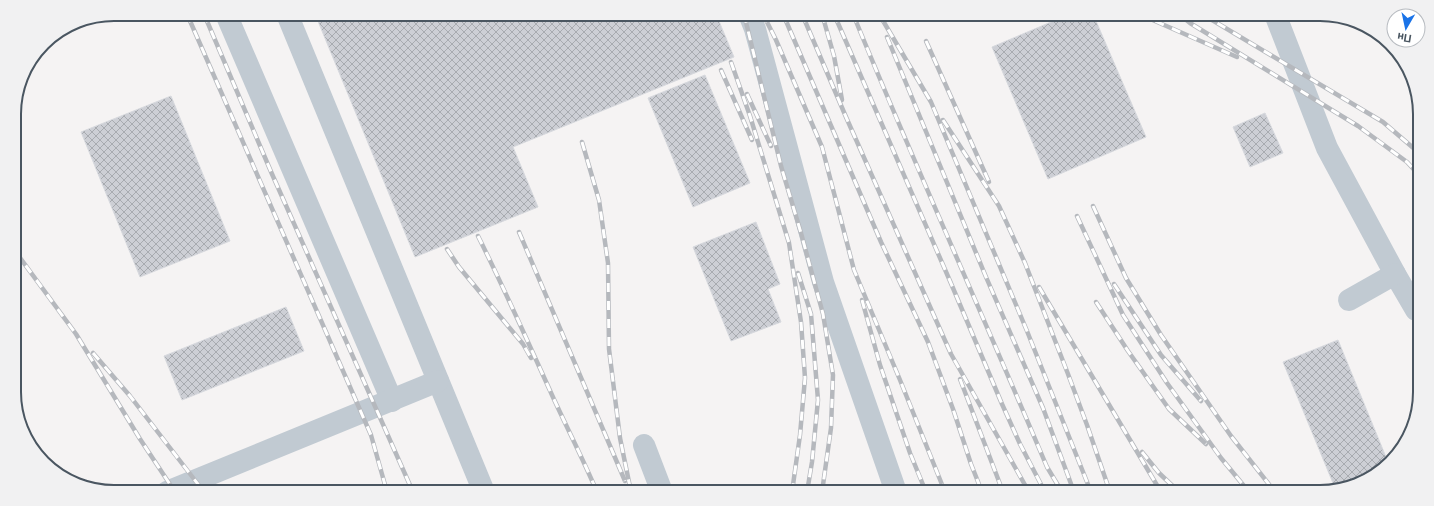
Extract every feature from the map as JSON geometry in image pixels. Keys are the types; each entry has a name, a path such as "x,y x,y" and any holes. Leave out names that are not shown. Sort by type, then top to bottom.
{"lane":[{"path":"229,21 392,401"},
{"path":"290,21 481,485"},
{"path":"752,21 823,282 894,485"},
{"path":"1278,21 1327,148 1413,305"},
{"path":"1349,300 1395,274"},
{"path":"184,485 438,382"},
{"path":"644,445 659,485"}],"building":[{"path":"318,21 719,21 734,57 513,147 538,207 415,257"},
{"path":"1053,21 1096,21 1146,137 1048,179 992,47"},
{"path":"705,75 750,183 693,207 648,98"},
{"path":"171,96 230,241 140,277 81,132"},
{"path":"1265,113 1283,153 1250,167 1233,127"},
{"path":"756,222 780,284 768,289 781,322 731,341 693,247"},
{"path":"286,307 304,351 182,400 164,356"},
{"path":"1338,340 1386,458 1367,473 1344,482 1333,484 1283,362"}],"railway":[{"path":"190,21 371,435 385,485"},
{"path":"207,21 272,174 410,485"},
{"path":"746,21 781,166 823,314 833,375 831,428 823,485"},
{"path":"766,21 822,147 854,270 942,485"},
{"path":"786,21 881,242 928,342 979,485"},
{"path":"805,21 951,354 1025,485"},
{"path":"824,21 834,56 842,100"},
{"path":"837,21 1002,404 1020,444 1041,485"},
{"path":"856,21 900,128 1047,467 1058,485"},
{"path":"883,21 931,102 1027,331 1088,485"},
{"path":"1155,21 1237,57"},
{"path":"1188,21 1358,126 1407,162 1413,169"},
{"path":"1214,21 1383,122 1413,148"},
{"path":"887,37 986,277 1043,408 1071,485"},
{"path":"926,41 989,182"},
{"path":"731,62 750,116 789,243 801,322 805,378 800,435 793,485"},
{"path":"721,70 752,140"},
{"path":"747,94 771,146"},
{"path":"943,120 999,206 1025,263 1087,425 1108,485"},
{"path":"582,142 599,200 608,263 609,349 620,438 630,485"},
{"path":"1093,206 1126,278 1161,335 1231,436 1270,485"},
{"path":"1077,216 1123,315 1167,383 1221,458 1243,485"},
{"path":"519,232 625,481"},
{"path":"478,236 507,295 594,485"},
{"path":"447,249 459,267 523,344 531,358"},
{"path":"21,259 76,334 140,439 170,485"},
{"path":"798,273 811,314 818,400 808,485"},
{"path":"1114,284 1161,355 1201,401"},
{"path":"1039,287 1157,485"},
{"path":"862,300 880,365 910,453 923,485"},
{"path":"1096,302 1169,409 1206,444"},
{"path":"93,353 130,396 199,485"},
{"path":"960,379 1000,485"},
{"path":"1142,452 1159,473 1172,485"}]}
